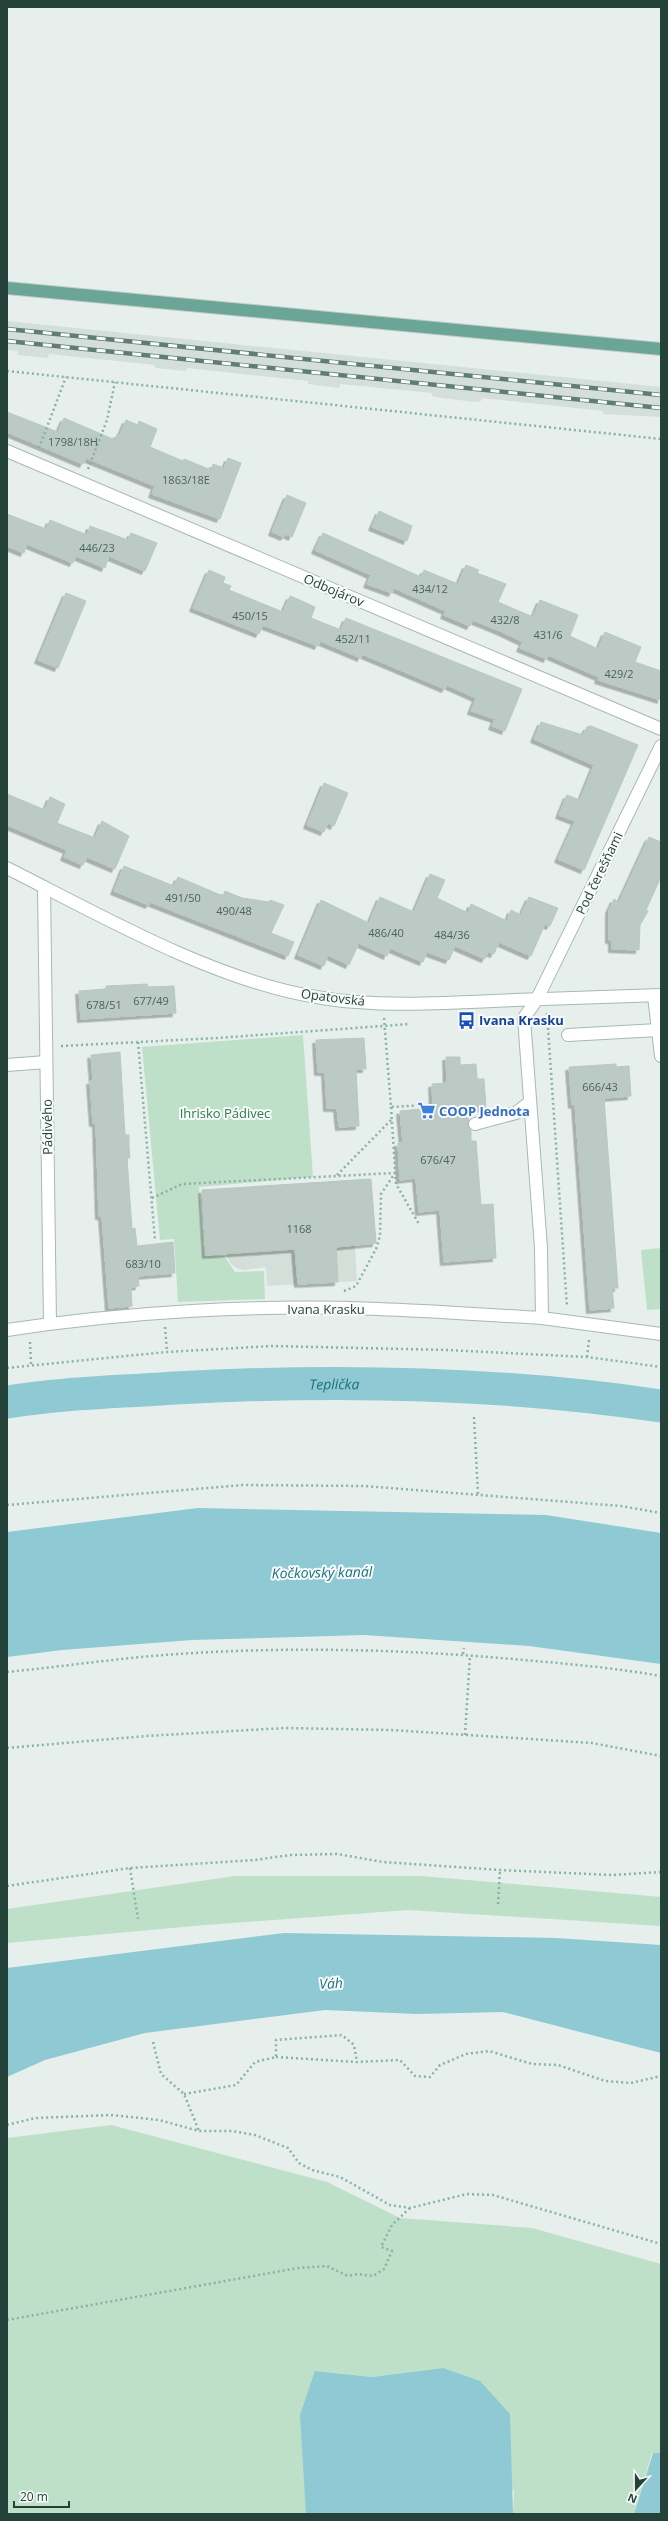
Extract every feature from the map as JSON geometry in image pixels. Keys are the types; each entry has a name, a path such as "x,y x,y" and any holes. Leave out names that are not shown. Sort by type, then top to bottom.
{"main road":[{"path":"7,288 661,349"}],"street":[{"name":"Odbojárov","path":"7,451 661,729"},
{"name":"Pod čerešňami","path":"537,999 661,746"},
{"name":"Opatovská","path":"7,868 199,960 258,983 316,997 391,1002 657,996"},
{"name":"Pádivého","path":"44,887 50,1324"},
{"path":"657,996 658,1030 661,1056"},
{"path":"537,999 524,1018 541,1248 542,1318"},
{"path":"568,1035 658,1030"},
{"path":"7,1065 46,1062"},
{"path":"475,1124 516,1113 530,1102"},
{"name":"Ivana Krasku","path":"50,1324 218,1310 377,1308 542,1318 661,1334"},
{"path":"7,1330 50,1324"}],"path":[{"path":"7,371 661,438"},
{"path":"33,461 66,377"},
{"path":"83,483 107,420 115,382"},
{"path":"547,1013 567,1309"},
{"path":"46,1046 138,1042 410,1024"},
{"path":"385,1026 389,1048 396,1184 418,1224"},
{"path":"138,1042 156,1240"},
{"path":"391,1107 424,1105"},
{"path":"337,1176 392,1120"},
{"path":"152,1198 182,1184 395,1173"},
{"path":"344,1291 356,1286 376,1249 380,1236 381,1194 395,1173"},
{"path":"164,1314 167,1352"},
{"path":"30,1343 31,1364"},
{"path":"7,1368 31,1364 167,1352 272,1346 448,1350 587,1357 661,1367"},
{"path":"474,1418 478,1494"},
{"path":"7,1505 243,1485 364,1486 620,1506 661,1513"},
{"path":"464,1648 464,1654"},
{"path":"7,1672 163,1655 246,1650 363,1650 464,1654 618,1668 661,1676"},
{"path":"465,1735 470,1655"},
{"path":"7,1748 146,1736 285,1728 465,1735 592,1744 661,1756"},
{"path":"7,1886 130,1868 255,1860 290,1855 337,1854 383,1862 500,1870 612,1875 661,1872"},
{"path":"130,1868 138,1919"},
{"path":"498,1904 500,1870"},
{"path":"276,2057 276,2040 342,2035 354,2045 357,2062"},
{"path":"152,2042 161,2074 184,2094 199,2131"},
{"path":"184,2094 236,2085 255,2062 276,2057 357,2062 400,2060 415,2076 430,2077 440,2065 466,2054 489,2051 532,2064 558,2065 605,2081 631,2083 661,2076"},
{"path":"7,2125 35,2118 111,2115 159,2120 199,2131 232,2130 255,2135 288,2148 299,2163 312,2170 340,2177 390,2205 410,2208 467,2194 493,2195 661,2244"},
{"path":"7,2320 298,2268 327,2266 348,2276 358,2274 373,2276 384,2269 392,2251 381,2247 392,2225 410,2208"}],"shaded area":[{"path":"7,321 661,387 661,417 603,414 603,411 482,398 481,401 475,402 432,396 432,393 340,384 339,388 308,384 308,381 187,368 186,371 155,368 155,365 49,354 48,358 18,355 18,351 7,350"},
{"path":"371,1179 376,1243 355,1245 357,1281 267,1286 266,1267 244,1270 236,1268 230,1263 226,1254 206,1255 202,1190"}],"green space":[{"name":"Ihrisko Pádivec","path":"303,1035 313,1177 199,1187 204,1256 224,1256 235,1272 264,1271 265,1299 178,1302 174,1239 160,1240 142,1047"},
{"path":"661,1248 661,1309 647,1310 641,1250"},
{"path":"235,1876 422,1876 661,1897 661,1926 408,1910 205,1925 7,1943 7,1909"},
{"path":"111,2125 327,2182 400,2218 532,2228 661,2264 661,2453 652,2453 634,2514 513,2514 514,2492 443,2368 372,2377 315,2371 306,2514 7,2514 7,2138"}],"water":[{"name":"Kočkovský kanál","path":"198,1508 546,1515 661,1533 661,1664 529,1646 364,1635 192,1640 62,1650 7,1657 7,1532"},
{"name":"Váh","path":"284,1933 556,1938 661,1945 661,2053 503,2012 417,2014 325,2010 145,2033 45,2060 7,2077 7,1968"},
{"path":"443,2368 480,2381 510,2414 513,2514 306,2514 300,2415 315,2371 372,2377"},
{"path":"653,2453 661,2453 661,2514 634,2514"}],"building":[{"path":"7,412 58,432 64,418 115,440 117,434 120,435 126,420 138,425 139,421 157,429 150,447 183,461 184,459 211,470 213,464 224,468 228,458 241,463 220,519 152,494 155,486 86,458 83,464 7,432"},
{"path":"287,495 306,503 292,537 286,534 284,537 272,532"},
{"path":"379,511 412,526 407,541 372,527"},
{"path":"7,514 46,529 50,520 87,535 90,526 128,540 131,533 157,543 145,571 109,556 105,568 76,556 73,563 27,544 24,553 7,546"},
{"path":"323,533 421,577 424,570 458,584 466,565 479,570 477,573 506,584 498,602 533,617 540,600 578,615 570,636 598,649 605,632 641,647 635,662 661,671 661,700 598,680 599,677 548,655 547,659 520,648 523,642 500,631 473,620 470,626 444,615 446,611 394,588 392,593 367,584 371,575 315,550"},
{"path":"209,570 225,577 223,583 231,586 229,590 283,612 290,596 315,607 311,618 341,630 346,618 522,689 505,731 492,726 495,719 471,711 476,698 447,685 445,689 362,654 361,658 320,641 318,646 263,625 259,634 193,608"},
{"path":"66,593 86,601 58,668 38,660"},
{"path":"541,722 583,735 587,727 591,726 638,745 584,870 558,859 575,821 559,815 567,795 580,800 594,765 534,739"},
{"path":"324,783 348,793 334,826 328,823 324,832 307,825"},
{"path":"7,794 45,810 50,797 65,804 57,823 95,838 102,821 129,836 115,869 87,857 83,865 64,857 67,850 7,825"},
{"path":"649,837 661,842 661,877 646,910 648,911 640,925 639,950 612,949 612,940 609,940 609,910 614,899 619,902"},
{"path":"124,866 174,886 178,877 223,896 225,891 242,898 269,902 270,900 284,905 271,933 294,942 288,956 150,902 149,905 114,891"},
{"path":"430,874 445,880 437,898 468,913 471,904 507,921 511,910 521,915 529,897 558,908 550,926 545,924 531,956 499,942 494,954 488,952 485,959 455,946 449,960 427,952 423,962 390,948 387,956 359,943 349,965 328,955 324,966 298,955 321,900 369,923 380,897 414,912"},
{"path":"147,984 148,987 174,986 176,1013 81,1019 79,991 106,989 106,986"},
{"path":"364,1038 366,1069 356,1069 359,1126 339,1127 337,1108 327,1108 325,1072 318,1072 316,1040"},
{"path":"120,1052 125,1135 129,1135 130,1158 127,1158 132,1229 135,1228 137,1246 173,1242 175,1273 138,1276 139,1286 131,1287 132,1306 109,1308 102,1216 99,1216 96,1123 93,1123 90,1081 93,1081 91,1055"},
{"path":"446,1057 460,1057 460,1065 476,1064 477,1079 484,1079 486,1108 469,1109 468,1126 471,1130 471,1141 476,1141 481,1205 493,1204 496,1258 444,1262 440,1210 419,1212 416,1178 400,1180 398,1143 403,1143 400,1111 433,1108 432,1084 447,1083"},
{"path":"616,1064 616,1067 629,1066 631,1096 604,1098 618,1288 612,1288 614,1308 590,1310 575,1104 572,1105 569,1067"},
{"path":"371,1179 376,1243 336,1247 338,1282 298,1284 295,1249 206,1255 202,1190"}],"waterway":[{"name":"Teplička","path":"7,1402 70,1395 175,1388 236,1385 358,1383 479,1387 600,1398 661,1406"}],"railway":[{"path":"7,329 661,395"},
{"path":"7,341 661,408"}],"place":[{"name":"Ivana Krasku","path":"466,1020"},
{"name":"COOP Jednota","path":"426,1111"}]}
